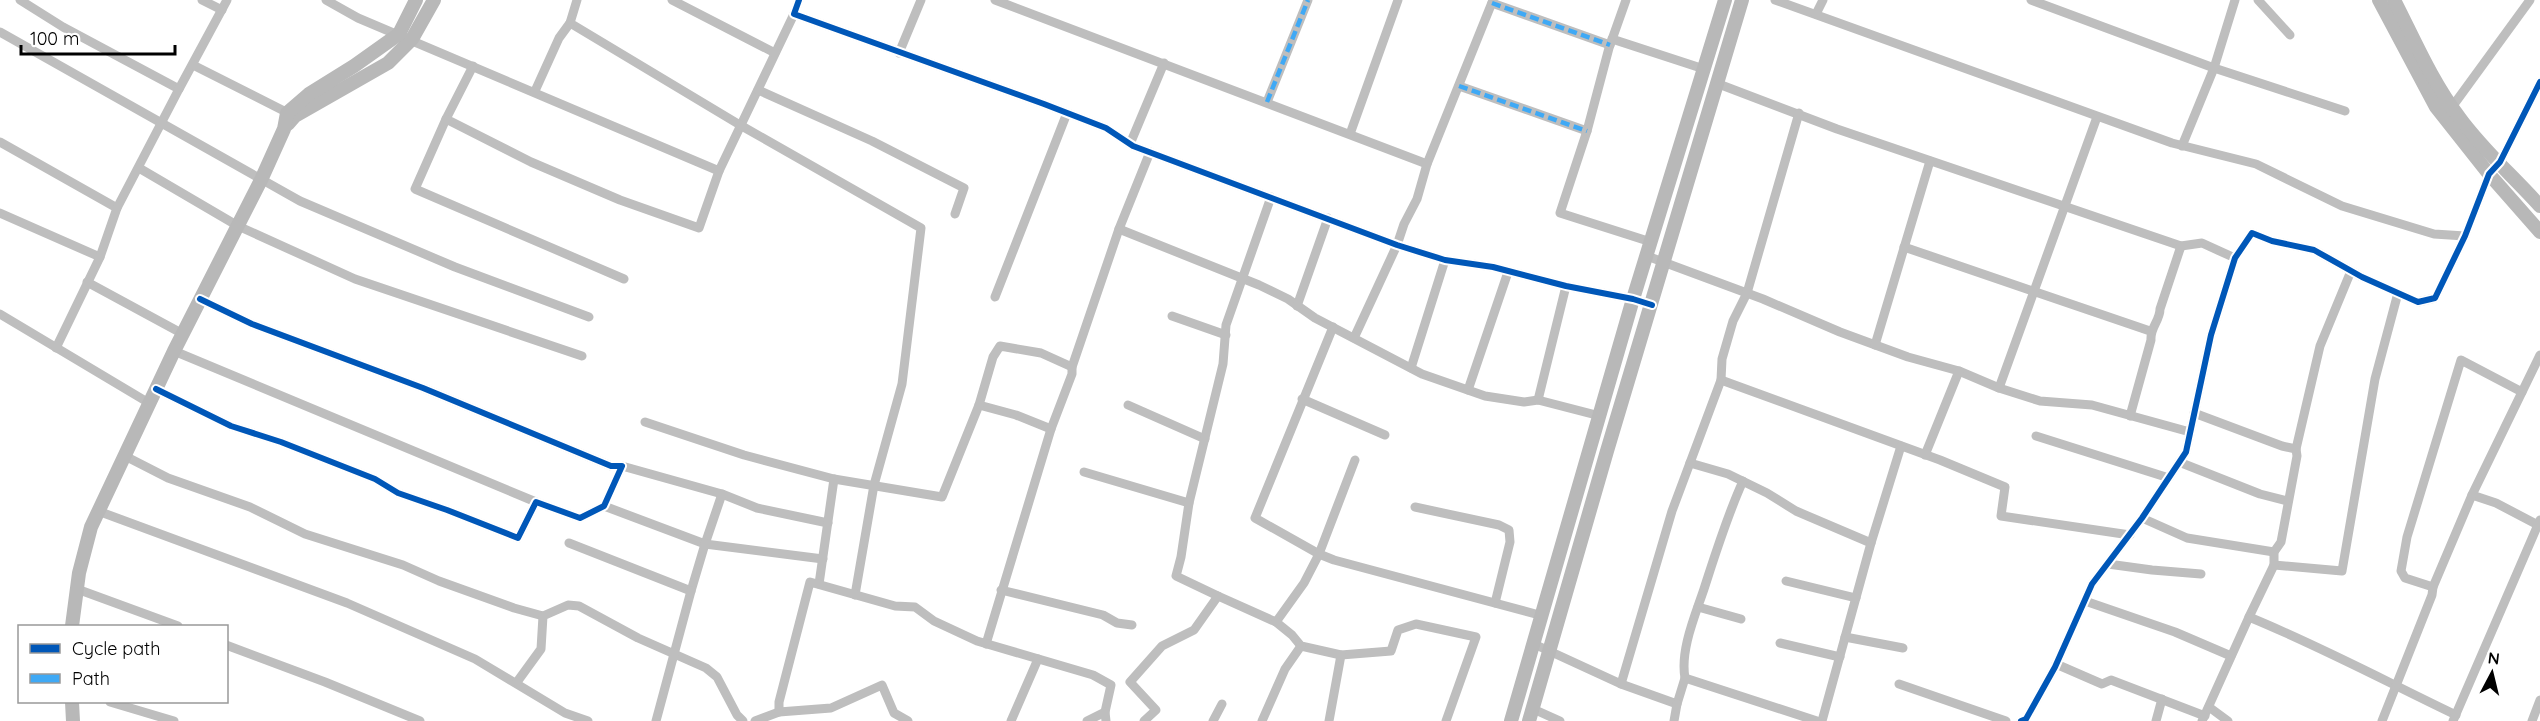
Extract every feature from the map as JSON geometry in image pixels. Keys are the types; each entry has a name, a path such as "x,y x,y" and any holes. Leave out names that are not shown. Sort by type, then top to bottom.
{"main road":[{"path":"405,37 416,0"},
{"path":"72,625 77,589 91,527 174,351 261,180 291,115 388,63 434,0"},
{"path":"1511,721 1633,299 1725,0"},
{"path":"1530,715 1742,0"},
{"path":"2379,0 2436,107 2489,174 2540,232"},
{"path":"2394,0 2452,107 2484,148 2540,206"},
{"path":"72,703 73,721"}],"street":[{"path":"20,0 63,27 179,89"},
{"path":"202,0 222,10"},
{"path":"56,348 100,257 117,208 227,0"},
{"path":"535,91 560,38 570,23 577,0"},
{"path":"672,0 775,52"},
{"path":"446,119 531,162 620,200 699,228 719,171 799,0"},
{"path":"899,53 921,0"},
{"path":"995,0 1427,164"},
{"path":"1267,102 1308,0"},
{"path":"1350,134 1398,0"},
{"path":"1626,0 1611,42 1587,131 1560,213 1649,249 1665,262 1875,345 1959,371 1999,388 2040,401 2092,405 2190,432"},
{"path":"1774,0 2182,146 2256,164 2343,206 2434,234 2465,236"},
{"path":"1816,14 1823,0"},
{"path":"2031,0 2214,68 2345,111"},
{"path":"2182,146 2214,68 2235,0"},
{"path":"2258,0 2290,36"},
{"path":"2452,107 2530,0"},
{"path":"329,1 358,18 535,91 719,171"},
{"path":"1354,338 1417,199 1427,164 1492,2 1611,42 1704,69"},
{"path":"794,14 1067,113 1106,128 1131,144 1150,152 1397,245 1445,260 1493,267 1652,305"},
{"path":"570,23 741,125 921,228 902,384 874,484 855,595"},
{"path":"0,32 300,201 361,229 455,267 589,317"},
{"path":"1131,144 1164,63"},
{"path":"193,64 291,115"},
{"path":"473,66 446,119 416,189 624,279"},
{"path":"2024,720 2056,664 2092,584 2130,535 2186,452 2211,335 2235,258 2252,233 2272,241 2314,250 2418,302 2435,298 2465,236 2489,174 2500,162 2540,81"},
{"path":"1716,83 1930,161 2181,246 2202,243 2235,258"},
{"path":"1459,86 1587,131"},
{"path":"758,90 872,141 964,188 955,214"},
{"path":"995,297 1067,113"},
{"path":"1622,684 1672,511 1721,380 1722,359 1733,321 1747,293 1798,114"},
{"path":"1999,388 2097,117"},
{"path":"0,142 117,208"},
{"path":"986,644 1051,429 1072,374 1072,367 1119,229 1150,152"},
{"path":"1875,345 1930,161"},
{"path":"139,168 238,226 355,279 582,356"},
{"path":"1271,196 1226,325 1223,364 1189,503 1176,576 1276,622 1292,635 1300,646 1341,655 1390,651 1398,630 1416,624 1476,637 1446,721"},
{"path":"0,213 100,257"},
{"path":"1297,306 1328,218"},
{"path":"1119,229 1241,278 1411,368 1485,396 1524,402 1538,400 1600,416"},
{"path":"2130,416 2151,339 2151,331 2160,316 2160,309 2181,246"},
{"path":"1904,247 2151,331"},
{"path":"1411,368 1445,260"},
{"path":"2205,715 2274,565 2274,552 2280,542 2297,456 2296,449 2320,346 2351,270"},
{"path":"1468,390 1508,272"},
{"path":"87,282 183,334"},
{"path":"1538,400 1566,286"},
{"path":"2274,565 2342,571 2375,379 2398,293"},
{"path":"201,299 252,324 423,388 611,466 622,466 722,494 757,508 828,523"},
{"path":"0,314 149,403"},
{"path":"1172,316 1226,335"},
{"path":"1333,327 1255,518 1319,554 1543,616"},
{"path":"645,422 744,455 834,479 942,496 979,405 993,357 1000,346 1041,353 1072,367"},
{"path":"174,351 580,518 604,506 622,466"},
{"path":"2382,721 2432,595 2433,587 2472,495 2540,355"},
{"path":"2433,587 2405,578 2401,571 2407,537 2461,360 2522,392"},
{"path":"1925,455 1959,371"},
{"path":"1721,380 2005,487 2001,516 2130,535"},
{"path":"156,389 231,426 291,446 375,479 398,494 447,510 518,538 537,502"},
{"path":"1302,399 1385,435"},
{"path":"979,405 1016,415 1051,429"},
{"path":"1128,405 1205,439"},
{"path":"2194,413 2282,446 2296,449"},
{"path":"2036,436 2169,478"},
{"path":"1822,721 1870,543 1901,446"},
{"path":"125,456 168,478 250,507 305,534 403,565 439,581 514,608 543,616 568,605 579,606 638,638 706,668 717,676 742,721"},
{"path":"1276,622 1304,583 1319,554 1354,460"},
{"path":"2179,462 2259,494 2287,501"},
{"path":"1690,463 1743,481 1796,511 1870,543"},
{"path":"1084,472 1189,503"},
{"path":"819,584 834,479"},
{"path":"1674,721 1685,678 1683,669 1688,642 1698,607 1726,517 1743,481"},
{"path":"656,721 691,591 722,494"},
{"path":"2249,617 2306,640 2455,718 2539,523 2496,503 2472,495"},
{"path":"604,506 705,544 823,559"},
{"path":"1415,507 1499,525 1509,530 1510,542 1495,603"},
{"path":"98,511 347,603 475,658 565,712 588,721"},
{"path":"2142,518 2187,538 2274,552"},
{"path":"569,543 691,591"},
{"path":"2108,564 2201,574"},
{"path":"1786,581 1856,598"},
{"path":"779,712 779,702 810,582 895,606 915,607 934,621 986,644 1093,675 1111,685 1105,716 1087,721"},
{"path":"77,589 173,625"},
{"path":"1001,590 1103,615 1117,623 1132,625"},
{"path":"1144,721 1156,710 1130,682 1162,646 1194,630 1218,596"},
{"path":"2085,601 2175,632 2232,656"},
{"path":"1698,607 1741,619"},
{"path":"517,682 541,649 543,616"},
{"path":"1845,637 1903,648"},
{"path":"1780,643 1840,657"},
{"path":"1534,644 1622,684 1677,704"},
{"path":"228,646 420,721"},
{"path":"1262,721 1285,669 1300,646"},
{"path":"1329,721 1341,655"},
{"path":"1011,721 1038,659"},
{"path":"2056,664 2102,684 2111,680 2205,715 2228,721"},
{"path":"1685,678 1817,721"},
{"path":"1899,684 2006,721"},
{"path":"755,721 779,712 831,708 882,685 894,712 908,721"},
{"path":"2156,721 2162,699"},
{"path":"2532,721 2540,700"},
{"path":"113,703 174,721"},
{"path":"1213,721 1222,704"},
{"path":"1530,715 1560,721"}],"marked path":[{"path":"1267,102 1308,0"},
{"path":"1492,3 1610,45"},
{"path":"1459,86 1587,131"}],"cycle path":[{"path":"799,0 794,14 1044,104 1106,128 1133,146 1397,245 1445,260 1493,267 1652,305"},
{"path":"2021,721 2026,719 2055,667 2092,584 2142,518 2186,452 2211,335 2235,258 2252,233 2272,241 2314,250 2362,277 2418,302 2435,298 2465,236 2489,174 2500,162 2540,82"},
{"path":"156,389 231,426 281,442 375,479 398,493 518,538 536,502 580,518 604,506 622,466 611,466 423,388 252,324 200,299"}]}
